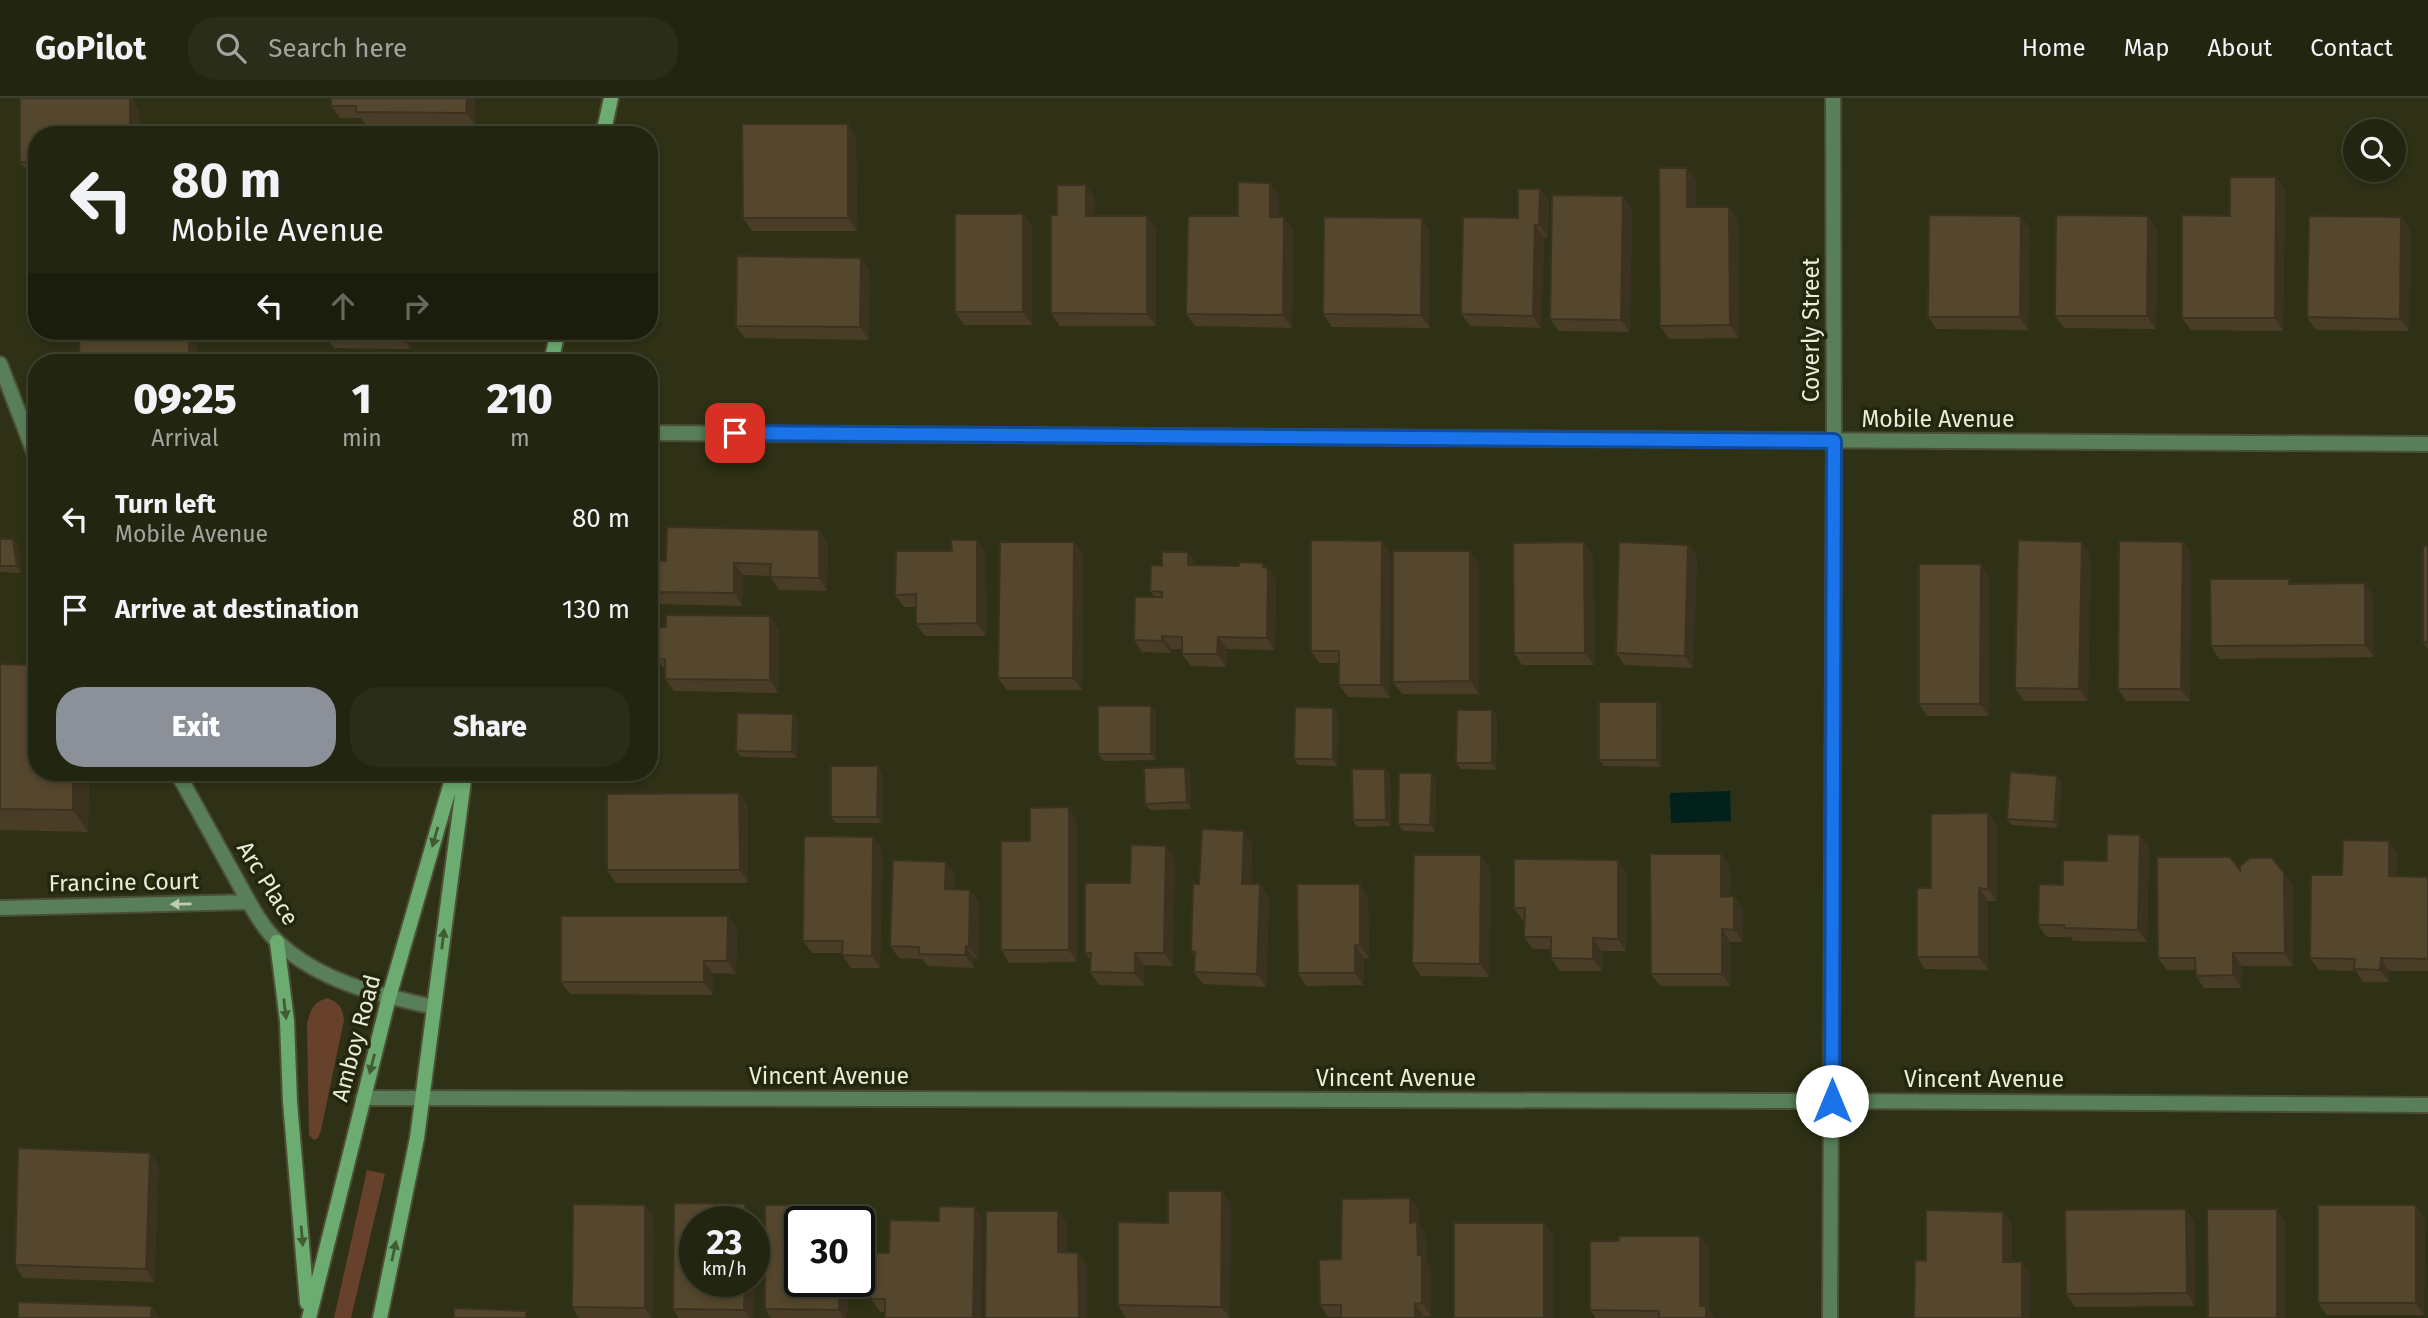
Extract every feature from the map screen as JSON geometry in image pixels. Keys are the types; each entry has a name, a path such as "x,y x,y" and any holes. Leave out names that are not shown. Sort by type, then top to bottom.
{"main road":[{"path":"605,126 611,98"},
{"name":"Amboy Road","path":"309,1317 389,997 451,781"},
{"path":"380,1318 417,1138 464,781"},
{"path":"277,942 287,1021 290,1102 309,1317"}],"street":[{"name":"Coverly Street","path":"1830,1318 1833,98"},
{"path":"0,364 28,437"},
{"name":"Mobile Avenue","path":"658,433 2428,444"},
{"name":"Arc Place","path":"182,781 249,902 277,942 344,984 434,1007"},
{"name":"Francine Court","path":"0,908 249,902"},
{"name":"Vincent Avenue","path":"363,1098 2428,1105"}],"shaded area":[{"path":"327,998 339,1006 344,1020 321,1130 318,1138 314,1140 309,1135 307,1024 313,1008"},
{"path":"367,1170 385,1174 351,1318 334,1318"}],"water":[{"path":"1730,791 1731,821 1671,823 1670,793"}],"building":[{"path":"20,98 130,98 130,126 28,126 28,162 20,162"},
{"path":"331,98 467,98 466,113 356,112 356,106 331,106"},
{"path":"742,124 848,124 848,218 743,218"},
{"path":"1659,168 1687,168 1687,207 1729,207 1730,325 1660,326"},
{"path":"2230,177 2276,177 2275,318 2182,318 2182,215 2230,216"},
{"path":"1238,182 1270,183 1270,217 1284,217 1283,315 1186,314 1188,216 1238,216"},
{"path":"1057,185 1086,185 1086,216 1147,216 1147,314 1051,313 1051,215 1057,215"},
{"path":"1518,189 1540,189 1539,225 1535,225 1533,316 1461,314 1463,217 1518,218"},
{"path":"1552,195 1623,196 1621,320 1550,319"},
{"path":"955,214 1023,214 1023,312 955,312"},
{"path":"1929,215 2021,216 2020,317 1928,317"},
{"path":"2056,215 2148,216 2147,316 2055,316"},
{"path":"2309,216 2401,217 2400,319 2307,317"},
{"path":"1324,217 1422,218 1421,315 1323,314"},
{"path":"737,256 861,258 860,327 736,326"},
{"path":"80,340 189,340 189,354 79,354"},
{"path":"667,527 819,530 819,578 770,577 771,564 734,563 734,593 658,592 658,561 666,561"},
{"path":"0,539 13,539 17,566 0,566"},
{"path":"951,540 977,540 977,623 916,624 916,594 895,595 896,551 952,551"},
{"path":"1311,540 1382,541 1381,685 1339,685 1339,651 1311,651"},
{"path":"2018,540 2082,542 2079,689 2015,688"},
{"path":"2119,541 2183,542 2181,689 2118,689"},
{"path":"1000,542 1074,542 1073,678 998,678"},
{"path":"1584,542 1585,653 1514,653 1513,543"},
{"path":"1619,542 1688,545 1685,656 1616,653"},
{"path":"2423,546 2428,546 2428,642 2423,642"},
{"path":"1393,551 1470,551 1470,681 1393,682"},
{"path":"1162,552 1188,552 1188,565 1239,566 1239,562 1263,563 1263,567 1268,568 1267,638 1218,637 1217,654 1182,654 1182,637 1162,636 1162,641 1134,640 1135,597 1162,597 1162,592 1150,591 1151,565 1162,566"},
{"path":"1919,564 1981,564 1980,704 1919,704"},
{"path":"2210,579 2289,579 2289,584 2365,583 2365,645 2211,646"},
{"path":"666,615 770,616 770,680 665,679 665,659 658,659 658,627 666,627"},
{"path":"0,664 28,665 28,781 73,781 73,810 0,809"},
{"path":"1599,702 1657,702 1657,760 1599,760"},
{"path":"1098,706 1151,706 1151,754 1098,754"},
{"path":"1295,707 1333,708 1333,759 1294,759"},
{"path":"1457,710 1492,710 1492,763 1456,763"},
{"path":"737,713 793,714 792,752 736,751"},
{"path":"831,766 878,766 877,817 831,817"},
{"path":"1185,767 1187,802 1145,804 1144,768"},
{"path":"1352,769 1385,769 1386,820 1353,820"},
{"path":"2010,772 2057,776 2054,822 2007,819"},
{"path":"1399,773 1432,773 1430,825 1398,824"},
{"path":"739,793 740,870 607,870 607,794"},
{"path":"1069,807 1069,950 1001,950 1001,841 1030,841 1030,808"},
{"path":"1988,813 1988,889 1979,888 1979,957 1917,957 1917,888 1931,888 1931,814"},
{"path":"1202,829 1244,831 1242,884 1260,884 1257,974 1194,972 1195,952 1191,951 1193,884 1199,884"},
{"path":"2107,834 2140,835 2138,930 2038,925 2039,884 2063,885 2063,860 2107,861"},
{"path":"804,836 873,837 872,956 842,955 843,941 803,941"},
{"path":"2343,840 2389,841 2389,876 2428,877 2428,959 2381,958 2380,970 2354,969 2355,959 2310,958 2311,875 2342,875"},
{"path":"1131,845 1166,846 1164,953 1135,953 1135,973 1090,972 1091,953 1085,953 1085,883 1130,883"},
{"path":"1650,854 1721,854 1721,897 1734,896 1734,930 1722,929 1722,974 1651,974"},
{"path":"1414,855 1481,855 1480,964 1412,963"},
{"path":"2157,857 2230,857 2240,870 2240,866 2250,858 2272,858 2284,873 2285,953 2233,953 2233,975 2196,976 2195,958 2158,958"},
{"path":"1514,859 1618,860 1618,939 1593,938 1593,959 1551,958 1551,937 1524,937 1525,908 1514,908"},
{"path":"893,860 946,862 945,889 970,890 969,947 966,946 965,955 919,954 919,947 890,946"},
{"path":"1297,884 1360,884 1360,946 1355,945 1355,973 1298,973"},
{"path":"561,916 728,916 727,961 704,961 704,982 561,982"},
{"path":"18,1148 150,1153 146,1269 15,1265"},
{"path":"1168,1191 1222,1191 1221,1307 1118,1305 1118,1222 1168,1223"},
{"path":"1410,1198 1410,1223 1417,1222 1418,1255 1422,1255 1422,1303 1415,1304 1415,1318 1341,1318 1341,1305 1320,1305 1319,1260 1341,1259 1342,1199"},
{"path":"674,1203 745,1204 679,1206 679,1297 744,1297 744,1310 673,1309"},
{"path":"573,1204 645,1205 645,1308 572,1307"},
{"path":"839,1205 784,1206 784,1297 839,1297 839,1310 765,1309 765,1297 770,1297 770,1206 765,1206"},
{"path":"2318,1205 2416,1205 2416,1303 2318,1303"},
{"path":"939,1206 975,1207 973,1318 885,1318 885,1299 871,1297 875,1297 875,1253 889,1253 890,1220 939,1221"},
{"path":"2186,1209 2187,1293 2066,1294 2065,1210"},
{"path":"2207,1209 2277,1209 2277,1318 2208,1318"},
{"path":"1926,1210 2003,1212 2003,1262 2022,1262 2022,1318 1914,1318 1915,1260 1926,1261"},
{"path":"986,1211 1058,1211 1058,1252 1078,1253 1079,1318 985,1318"},
{"path":"1454,1223 1544,1223 1544,1318 1454,1318"},
{"path":"1619,1236 1700,1236 1700,1306 1706,1306 1706,1318 1659,1318 1659,1311 1590,1310 1590,1241 1619,1241"},
{"path":"18,1302 152,1306 151,1318 18,1318"},
{"path":"454,1308 526,1311 526,1318 454,1318"}],"route":[{"path":"735,433 1834,441 1832,1101"}]}
